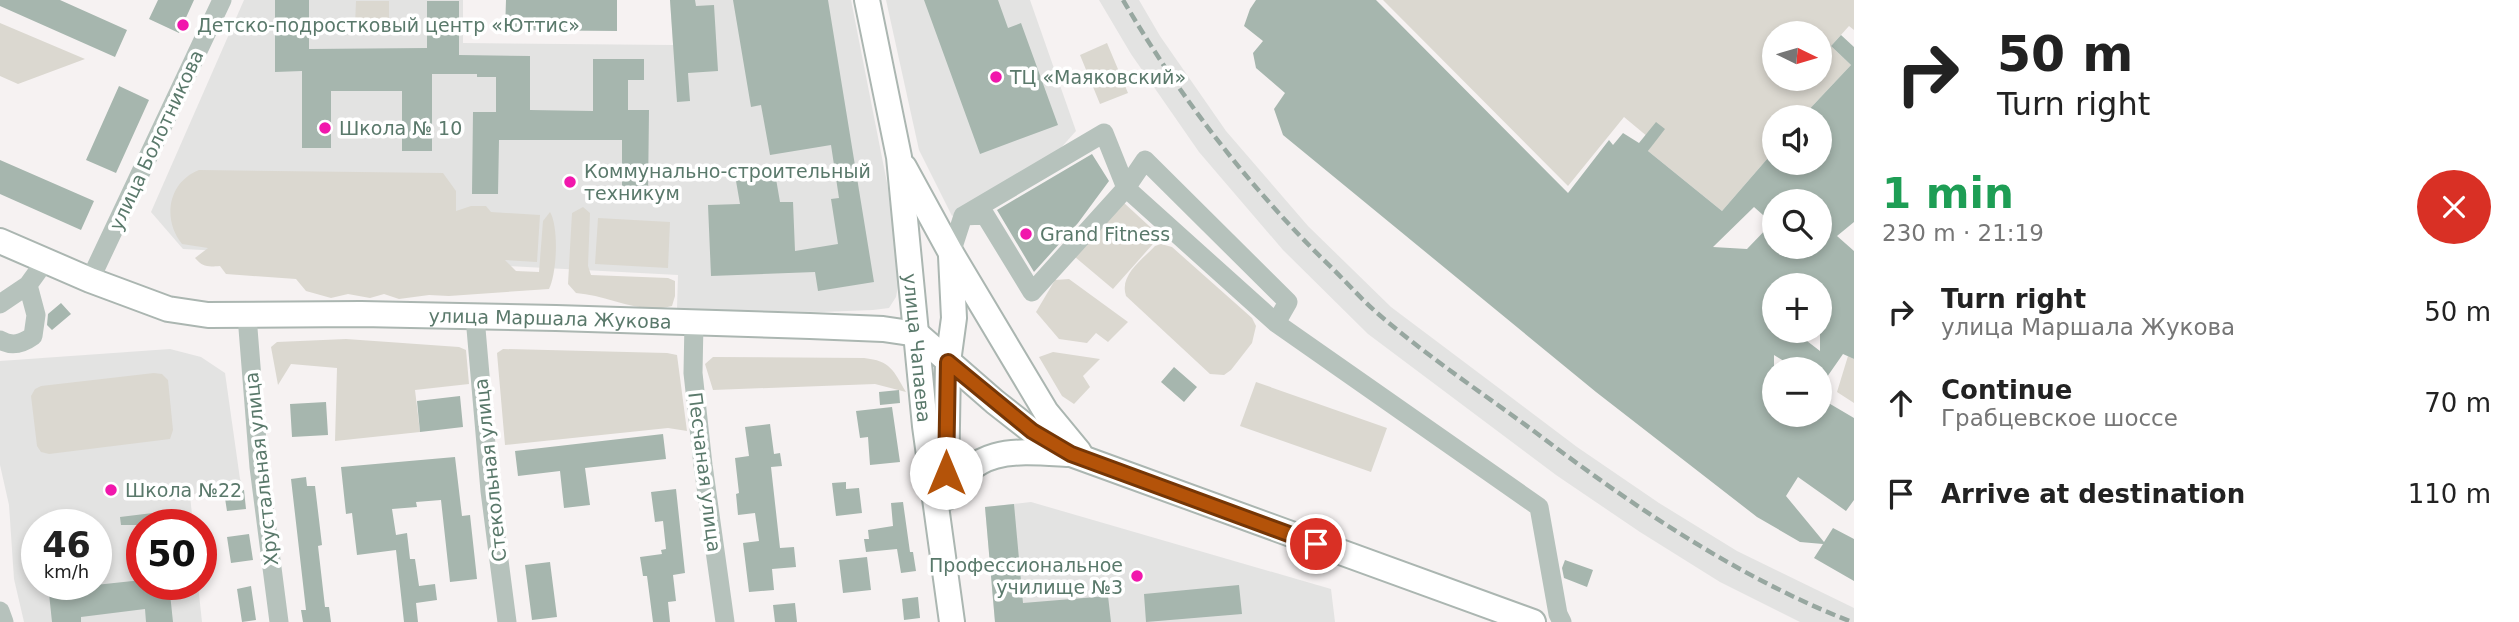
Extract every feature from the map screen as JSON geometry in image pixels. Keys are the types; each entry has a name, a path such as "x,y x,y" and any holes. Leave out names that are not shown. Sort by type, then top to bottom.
{"main road":[{"path":"866,0 899,157 951,253 1046,412 1078,457"},
{"name":"улица Чапаева","path":"899,157 925,426 952,622"},
{"name":"улица Маршала Жукова","path":"0,241 90,280 168,309 208,315 361,314 694,322 883,329 917,334"},
{"path":"946,569 948,362 954,318 951,253"},
{"path":"917,334 1032,431 1078,457 1533,622"},
{"path":"947,497 956,480 971,466 999,453 1078,457"}],"street":[{"name":"улица Болотникова","path":"90,280 222,0"},
{"path":"951,253 963,216 1104,133 1126,188 1276,323 1539,507 1558,614 1562,622"},
{"path":"963,216 985,215 1032,292 1126,188 1145,160 1288,302 1276,323"},
{"path":"0,304 28,285 46,260"},
{"path":"0,340 6,344 22,344 33,336 36,315 28,285"},
{"name":"Хрустальная улица","path":"247,316 259,467 279,622"},
{"name":"Стекольная улица","path":"474,317 490,491 506,622"},
{"name":"Песчаная улица","path":"694,322 693,373 725,622"},
{"path":"0,611 4,622"}],"shaded area":[{"path":"244,0 463,0 463,43 673,45 670,0 851,0 888,188 899,281 896,297 889,308 873,310 822,312 677,309 678,275 183,249 151,212"},
{"path":"886,0 1030,0 1076,131 1050,160 952,216 919,150"},
{"path":"1099,0 1139,0 1160,36 1226,131 1308,226 1391,307 1577,447 1659,503 1737,551 1854,608 1854,622 1800,622 1720,582 1556,475 1368,334 1283,250 1199,152 1131,54"},
{"path":"1383,0 1854,0 1854,30 1849,26 1832,45 1832,21 1762,21 1762,91 1826,91 1813,105 1762,105 1762,165 1722,211 1648,151 1654,142 1624,117 1568,186"},
{"path":"356,1 389,1 389,26 355,26"},
{"path":"0,23 85,59 18,84 0,76"},
{"path":"1107,43 1128,93 1100,104 1080,55"},
{"path":"1832,47 1851,65 1832,85"},
{"path":"199,170 443,173 456,191 456,211 471,206 486,206 491,212 540,215 537,262 505,260 516,271 539,272 543,221 550,212 556,239 552,282 549,289 399,299 384,294 370,298 348,294 331,298 306,291 296,279 226,274 220,266 206,266 198,261 195,258 208,248 182,244 172,224 171,202 175,192 180,183"},
{"path":"1123,202 1160,236 1113,289 1075,257"},
{"path":"583,207 590,213 588,266 591,275 668,278 675,281 672,306 648,308 576,293 568,284 572,213"},
{"path":"598,218 670,222 668,268 595,264"},
{"path":"1161,244 1172,247 1252,318 1256,326 1252,343 1224,375 1210,374 1126,296 1126,281 1129,275 1138,262 1155,246"},
{"path":"1069,279 1128,322 1108,342 1096,333 1087,343 1059,339 1036,312 1055,280"},
{"path":"346,339 459,347 466,350 469,384 415,390 420,432 335,441 337,368 291,364 278,385 271,347 277,342"},
{"name":"Школа №22","path":"170,349 201,357 225,373 243,485 190,495 191,509 126,509 126,600 200,600 202,622 24,622 14,579 9,505 0,465 0,361"},
{"path":"503,349 677,355 687,431 668,428 505,445 497,353"},
{"path":"1053,352 1100,359 1083,376 1090,387 1074,404 1062,396 1039,357"},
{"path":"1848,356 1854,359 1854,403 1837,392"},
{"path":"713,357 873,359 890,368 906,392 875,384 713,390 705,364"},
{"path":"162,374 168,380 173,430 170,439 49,454 41,452 37,446 31,396 35,389 41,386"},
{"path":"1256,382 1387,428 1371,472 1240,426"},
{"name":"Профессиональное училище №3","path":"1031,502 1331,589 1335,622 995,622 985,507"}],"building":[{"path":"0,0 60,0 127,30 115,57 0,6"},
{"path":"158,0 194,0 179,33 149,19"},
{"path":"275,0 309,0 309,49 427,48 427,1 459,1 459,55 530,56 530,110 593,111 593,59 644,59 644,80 628,80 628,110 649,110 648,194 622,194 622,140 499,140 498,194 472,194 473,112 496,112 496,77 477,77 477,74 432,74 432,151 402,151 402,91 331,91 331,148 302,148 302,71 275,72"},
{"path":"506,0 617,0 617,31 505,30"},
{"path":"670,0 695,0 696,6 714,5 718,71 688,73 690,101 677,102"},
{"path":"733,0 828,0 874,282 818,291 815,272 711,276 708,205 740,204 736,181 775,173 780,202 793,202 795,251 838,244 831,199 839,198 831,145 770,155 761,105 751,107"},
{"name":"ТЦ «Маяковский»","path":"924,0 998,0 1008,28 1021,23 1058,125 980,154"},
{"path":"1256,0 1376,0 1568,193 1609,140 1613,145 1623,133 1639,143 1656,122 1665,129 1648,151 1722,211 1762,165 1762,175 1832,175 1832,105 1813,105 1826,91 1832,91 1832,85 1851,65 1832,47 1841,35 1854,47 1854,222 1837,236 1854,251 1854,359 1843,354 1832,370 1832,357 1762,357 1762,427 1832,427 1832,405 1854,418 1854,500 1846,511 1798,477 1786,496 1824,542 1833,528 1854,539 1854,581 1814,558 1823,544 1800,542 1757,517 1596,392 1283,135 1274,109 1285,93 1256,68 1253,53 1263,41 1244,26"},
{"path":"119,86 149,100 116,173 86,160"},
{"path":"1092,154 1109,181 1078,223 1034,272 997,210"},
{"path":"0,160 94,201 81,230 0,194"},
{"path":"61,303 71,314 52,330 47,325 48,314"},
{"path":"1174,367 1197,387 1184,402 1161,382"},
{"path":"899,390 900,403 880,405 879,392"},
{"path":"460,396 463,427 420,432 417,401"},
{"path":"326,402 328,435 292,437 290,404"},
{"path":"892,407 900,462 870,465 868,437 860,438 856,411"},
{"path":"770,424 774,454 780,453 782,466 771,467 780,548 794,547 796,567 772,569 774,590 749,592 743,543 759,541 755,513 738,515 736,494 739,493 735,458 749,456 745,427"},
{"path":"663,434 666,459 585,468 590,505 564,508 560,471 518,476 515,451"},
{"path":"455,457 462,516 470,515 477,579 450,582 441,500 416,502 417,507 392,509 396,535 407,533 410,559 415,559 419,586 435,584 437,600 416,603 418,622 404,622 396,550 357,555 352,513 346,514 341,467"},
{"path":"306,477 307,486 315,486 322,545 318,546 325,607 329,607 331,622 303,622 301,610 306,610 291,479"},
{"path":"846,482 846,489 859,488 862,513 836,516 832,483"},
{"path":"676,489 685,573 673,575 676,601 668,602 670,622 653,622 647,576 643,576 640,557 662,554 661,550 666,549 663,521 655,522 651,492"},
{"path":"244,490 246,509 227,511 224,492"},
{"path":"903,502 910,552 913,552 916,571 901,573 897,549 866,552 864,539 869,539 868,530 893,526 891,503"},
{"path":"1014,504 1023,603 1108,596 1111,622 995,622 985,507"},
{"path":"126,516 126,525 121,525 120,517"},
{"path":"249,534 253,560 231,563 227,537"},
{"path":"867,557 871,590 843,593 839,560"},
{"path":"1565,560 1593,570 1587,587 1564,578 1562,568"},
{"path":"550,562 557,617 532,620 525,565"},
{"path":"126,582 126,600 171,600 173,622 146,622 145,609 81,617 81,622 52,622 50,600 112,600 112,583"},
{"path":"1239,585 1242,614 1146,622 1144,594"},
{"path":"251,586 256,620 242,622 237,589"},
{"path":"918,597 920,618 904,620 902,599"},
{"path":"795,603 797,622 775,622 773,605"}],"railway":[{"path":"1123,0 1193,108 1246,176 1303,239 1383,318 1456,375 1685,537 1767,583 1852,622"}],"place":[{"name":"Детско-подростковый центр «Юттис»","path":"183,25"},
{"name":"ТЦ «Маяковский»","path":"996,77"},
{"name":"Школа № 10","path":"325,128"},
{"name":"Коммунально-строительный техникум","path":"570,182"},
{"name":"Grand Fitness","path":"1026,234"},
{"name":"Школа №22","path":"111,490"},
{"name":"Профессиональное училище №3","path":"1137,576"}],"route":[{"path":"946,473 948,362 1032,431 1071,454 1316,544"}]}
